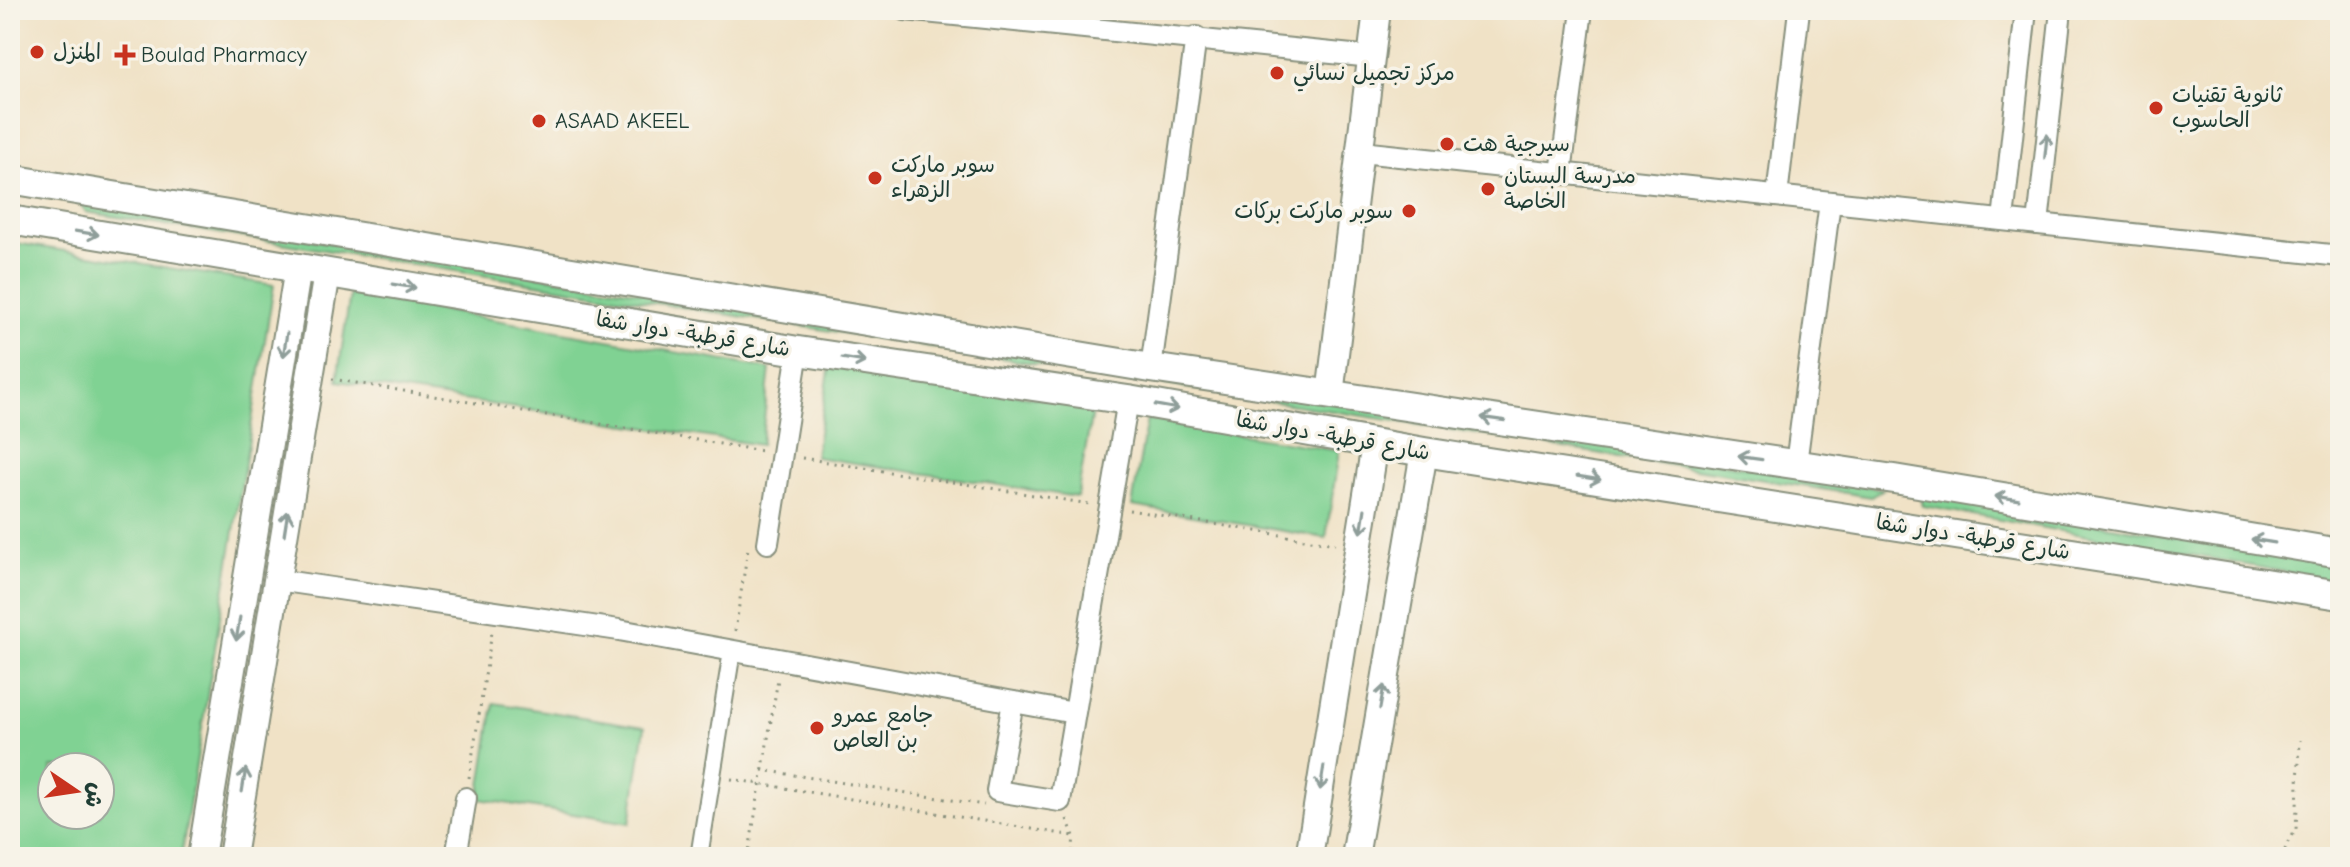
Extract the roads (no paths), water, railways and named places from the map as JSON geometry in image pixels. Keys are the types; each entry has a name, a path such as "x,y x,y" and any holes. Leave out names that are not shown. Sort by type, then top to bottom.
{"main road":[{"path":"10,179 1151,368 1894,479 2327,551 2309,589"},
{"path":"23,222 42,184"},
{"name":"شارع قرطبة- دوار شفا","path":"23,222 798,351 1128,400 1424,452 2340,595"},
{"path":"943,373 949,335"},
{"path":"1887,524 1894,479"}],"street":[{"path":"905,10 1372,57"},
{"path":"1330,395 1377,10"},
{"path":"1561,173 1582,10"},
{"path":"1777,196 1799,10"},
{"path":"2003,220 2026,10"},
{"path":"2038,224 2061,10"},
{"path":"1151,368 1196,37"},
{"path":"1361,152 2340,256"},
{"path":"1796,464 1830,202"},
{"path":"201,857 298,268"},
{"path":"232,857 327,273"},
{"path":"768,543 798,351"},
{"path":"1013,702 997,791 1060,801 1128,400"},
{"path":"1309,857 1375,444"},
{"path":"1355,857 1424,452"},
{"path":"247,576 495,612 781,659 1074,713"},
{"path":"699,857 732,651"},
{"path":"456,857 466,798"}],"place":[{"name":"المنزل","path":"37,52"},
{"name":"Boulad Pharmacy","path":"125,55"},
{"name":"مركز تجميل نسائي","path":"1277,73"},
{"name":"ثانوية تقنيات الحاسوب","path":"2156,108"},
{"name":"ASAAD AKEEL","path":"539,121"},
{"name":"سيرجية هت","path":"1447,144"},
{"name":"سوبر ماركت الزهراء","path":"875,178"},
{"name":"مدرسة البستان الخاصة","path":"1488,189"},
{"name":"سوبر ماركت بركات","path":"1409,211"},
{"name":"جامع عمرو بن العاص","path":"817,728"}]}
